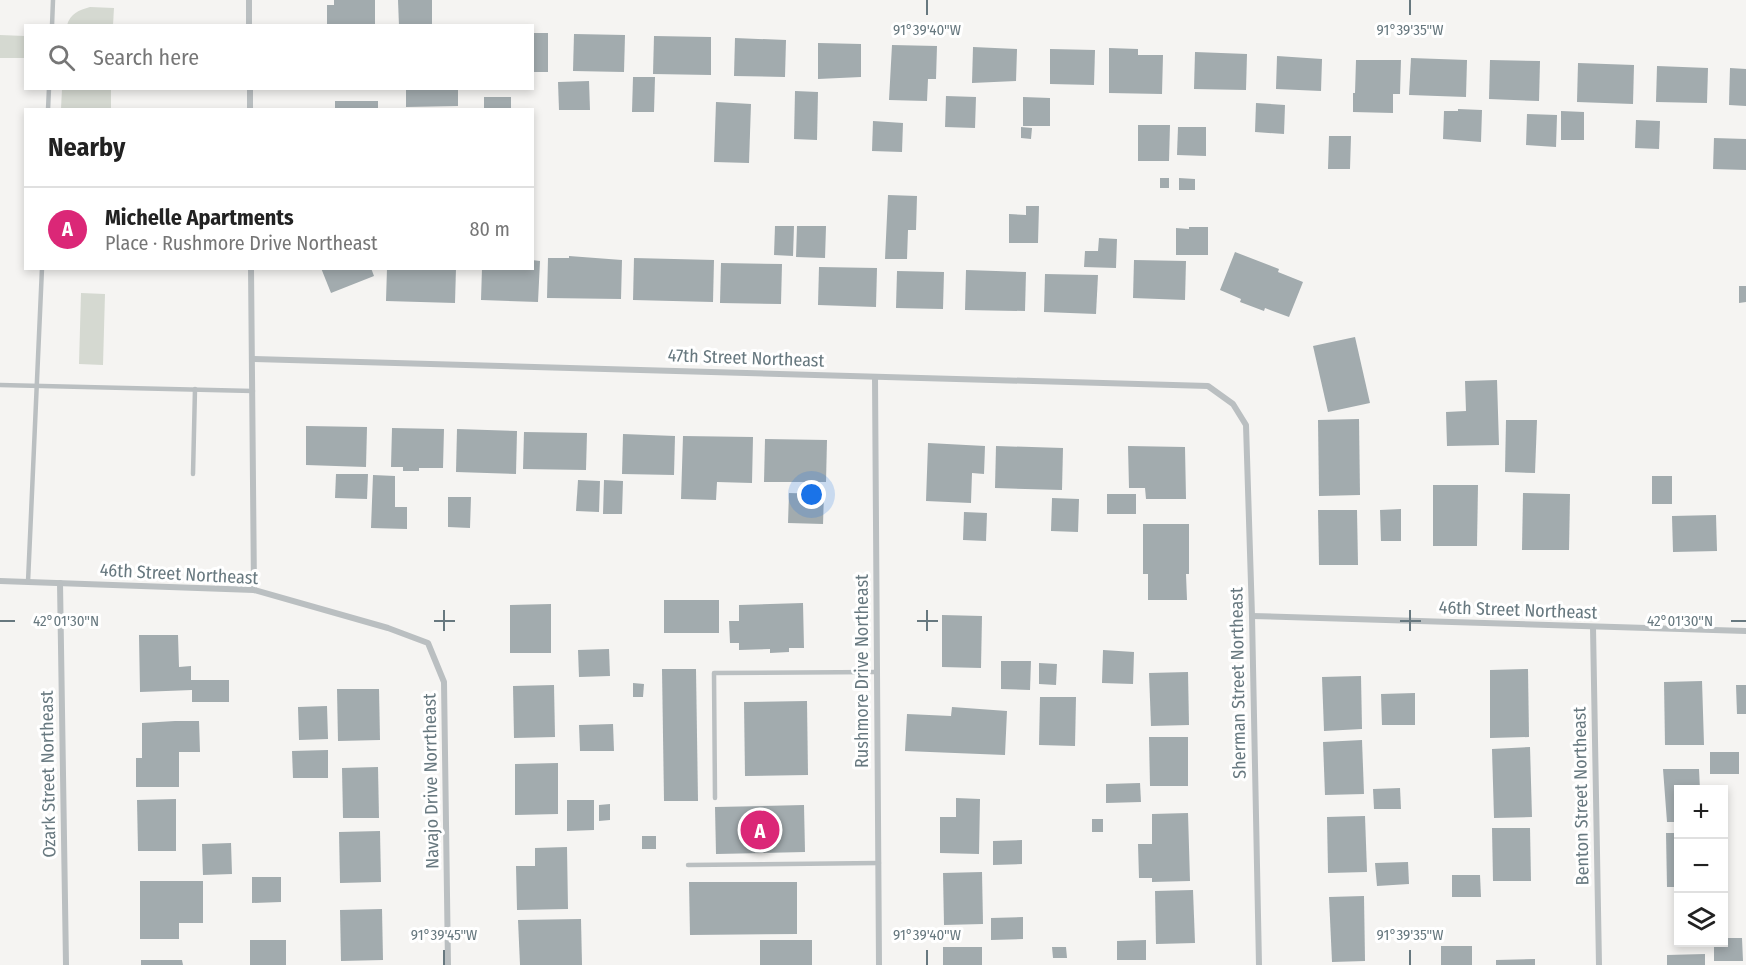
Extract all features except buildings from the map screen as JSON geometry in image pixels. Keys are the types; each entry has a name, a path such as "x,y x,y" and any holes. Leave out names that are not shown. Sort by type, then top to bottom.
{"street":[{"path":"249,0 249,24"},
{"path":"250,90 250,108"},
{"path":"252,270 254,590"},
{"name":"47th Street Northeast","path":"252,359 1208,386 1233,404"},
{"name":"Rushmore Drive Northeast","path":"875,377 879,965"},
{"name":"Sherman Street Northeast","path":"1233,404 1246,425 1259,965"},
{"name":"46th Street Northeast","path":"0,581 254,590 388,628"},
{"name":"Ozark Street Northeast","path":"60,583 66,965"},
{"name":"46th Street Northeast","path":"1252,616 1746,631"},
{"name":"Benton Street Northeast","path":"1593,627 1599,965"},
{"name":"Navajo Drive Norrtheast","path":"388,628 428,643 444,682 448,965"}],"lane":[{"path":"52,24 53,0"},
{"path":"48,108 49,90"},
{"path":"28,582 42,270"},
{"path":"0,385 253,391"},
{"path":"193,474 195,389"},
{"path":"715,798 714,673 877,672"},
{"path":"688,865 879,863"}],"shaded area":[{"path":"90,7 114,8 113,24 67,24 70,18"},
{"path":"0,35 24,36 24,58 0,58"},
{"path":"62,90 111,90 111,108 61,108"},
{"path":"81,293 105,294 103,365 79,364"}],"place":[{"name":"Michelle Apartments","path":"760,830"}]}
